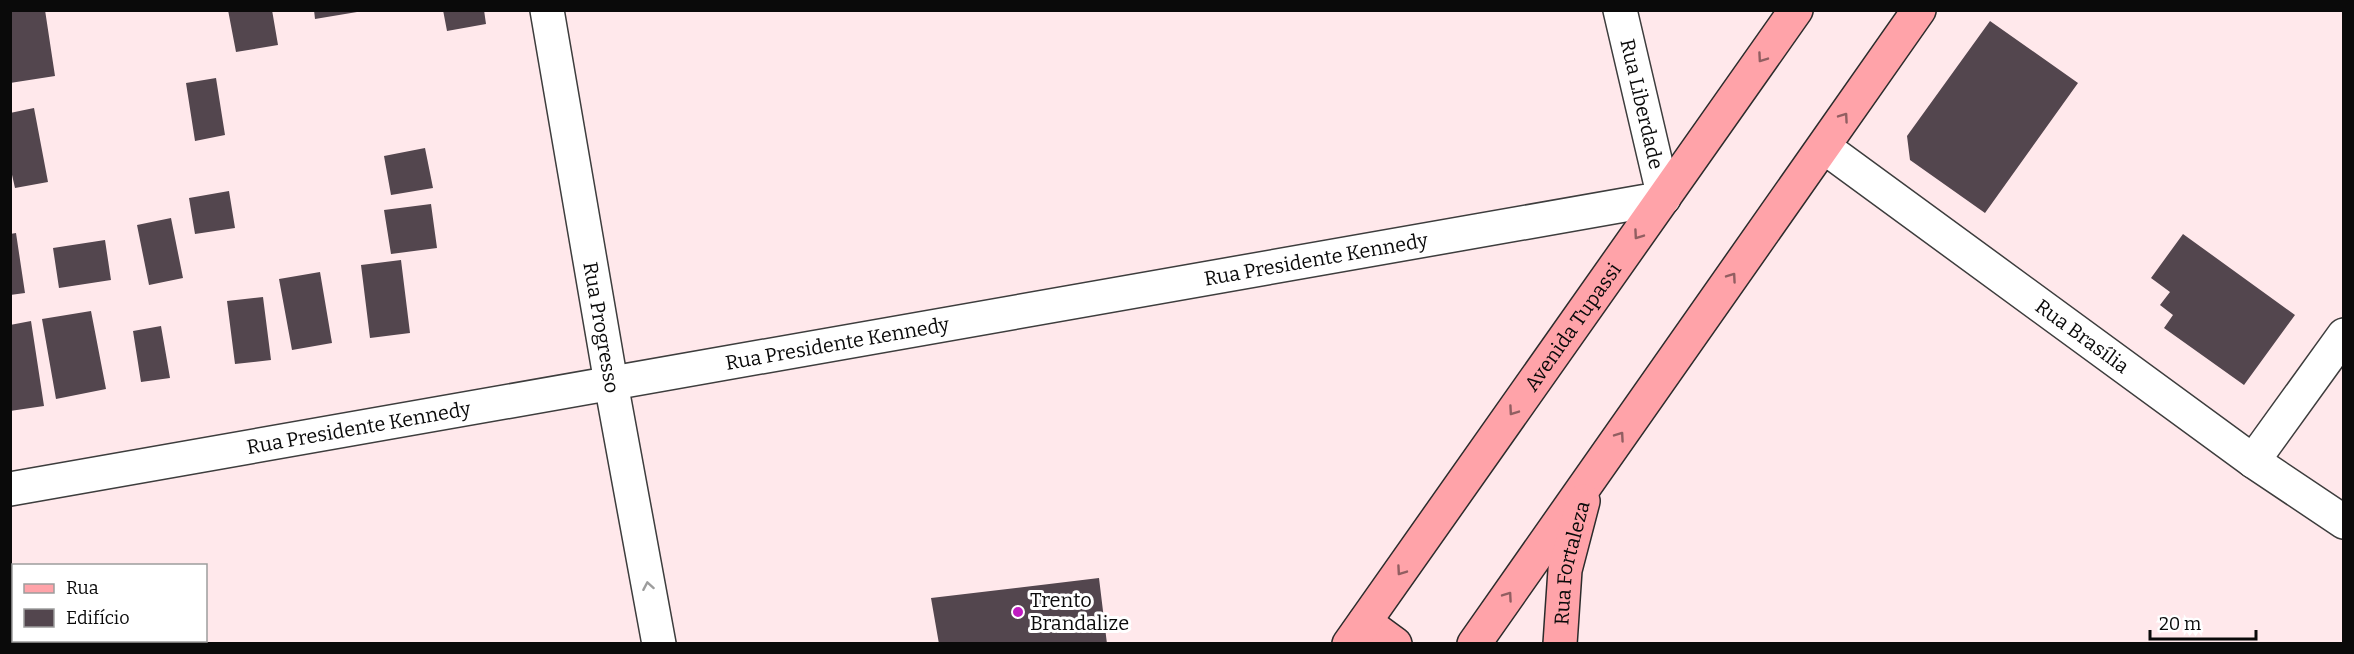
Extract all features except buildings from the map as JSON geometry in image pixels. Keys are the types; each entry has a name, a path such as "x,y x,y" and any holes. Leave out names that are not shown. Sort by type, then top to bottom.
{"main road":[{"name":"Avenida Tupassi","path":"1357,633 1796,10"},
{"path":"1474,644 1920,10"},
{"name":"Rua Fortaleza","path":"1560,644 1565,570 1588,481"},
{"path":"1357,633 1395,644"}],"street":[{"name":"Rua Progresso","path":"547,10 611,383 659,644"},
{"name":"Rua Liberdade","path":"1620,10 1664,198"},
{"name":"Rua Brasília","path":"1824,147 2253,460 2343,522"},
{"name":"Rua Presidente Kennedy","path":"10,489 1664,198"},
{"path":"2253,460 2343,335"}],"place":[{"name":"Trento Brandalize","path":"1018,612"}]}
